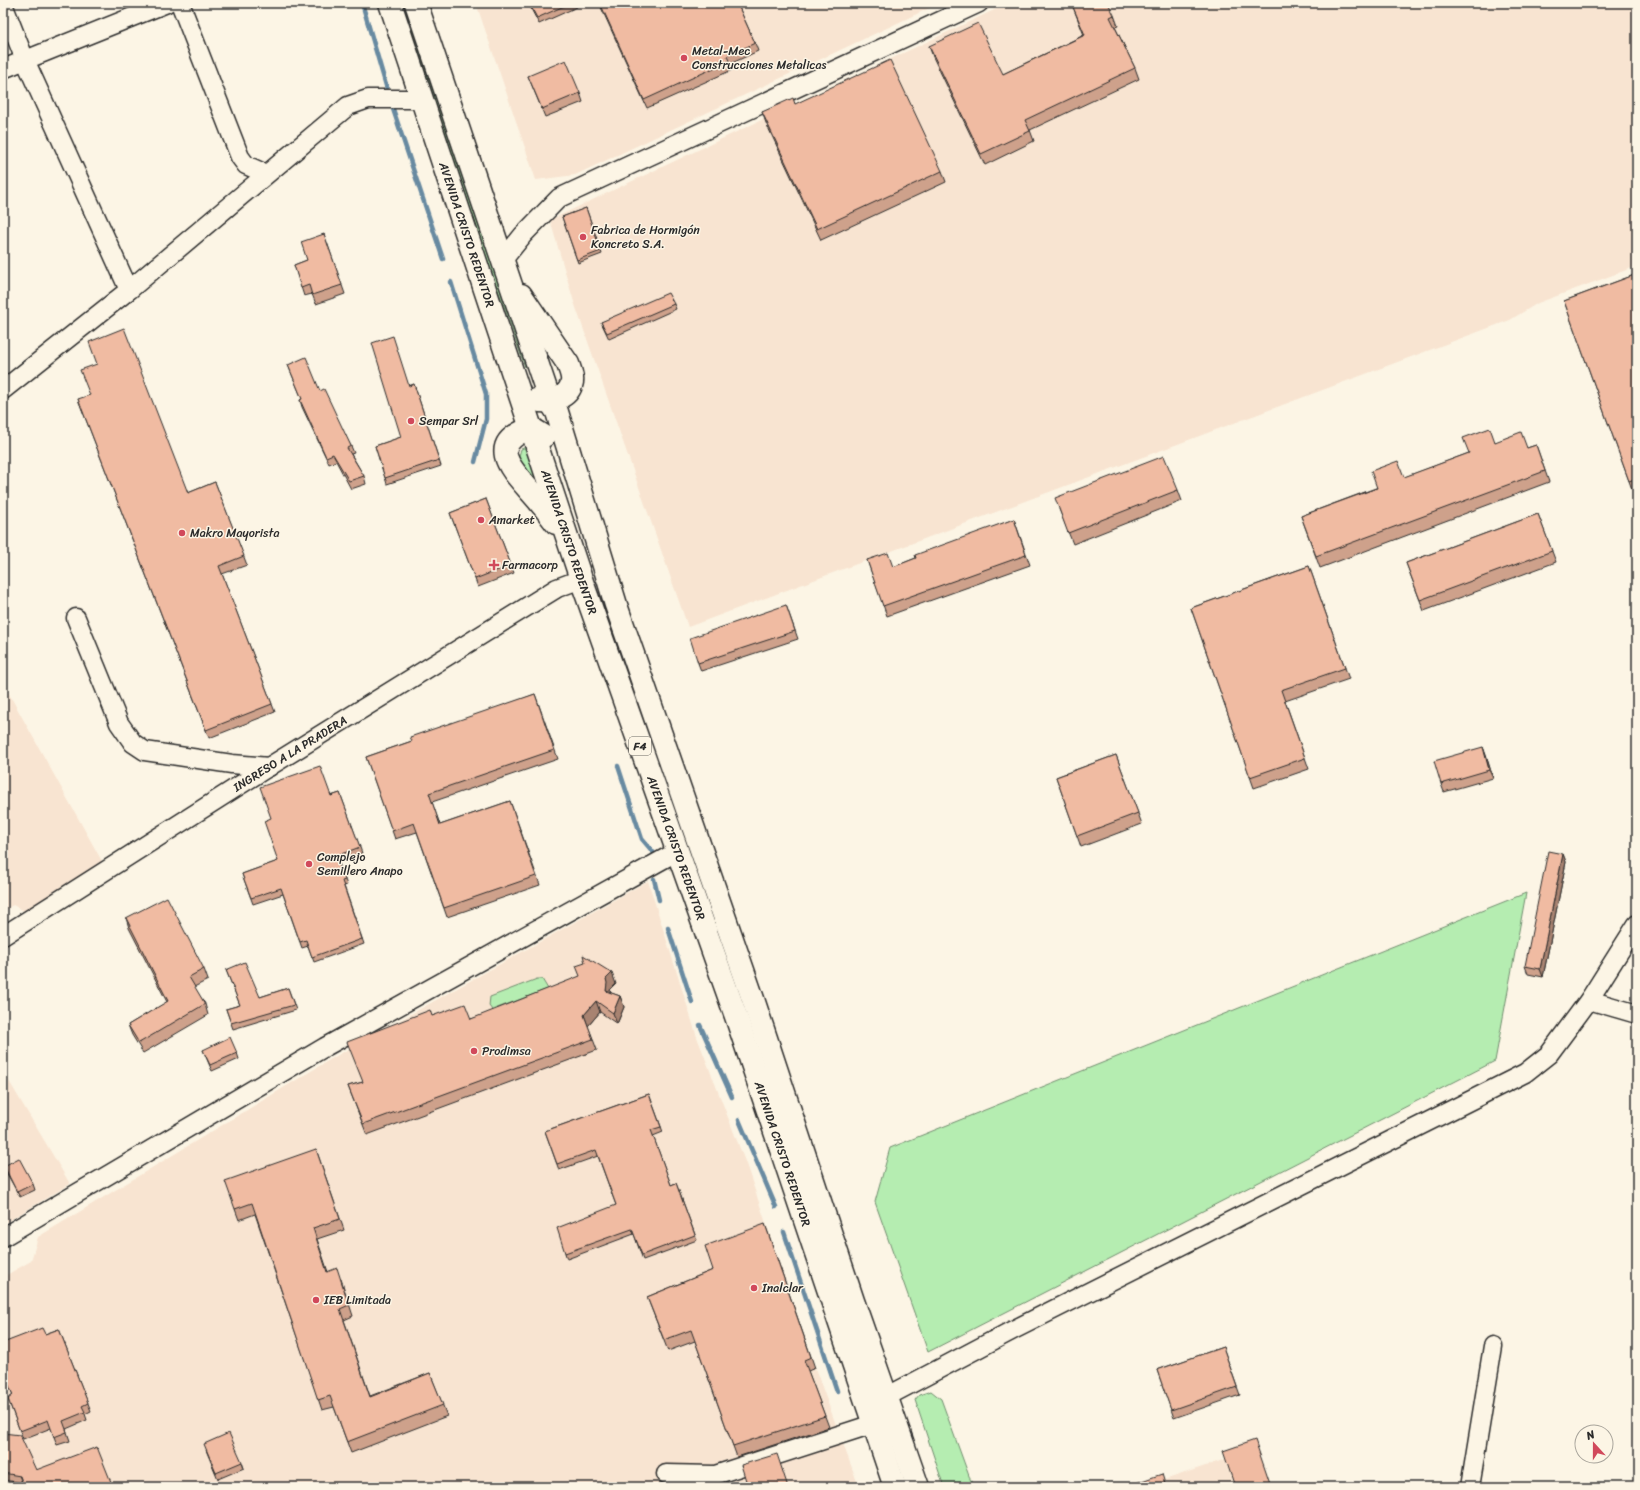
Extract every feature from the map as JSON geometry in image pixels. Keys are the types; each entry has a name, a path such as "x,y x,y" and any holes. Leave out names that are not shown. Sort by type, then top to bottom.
{"highway":[{"name":"AVENIDA CRISTO REDENTOR","path":"390,3 581,579 738,1022 895,1487"},
{"name":"AVENIDA CRISTO REDENTOR","path":"416,3 550,401 557,412 616,605 753,1000 886,1397 918,1487"},
{"path":"475,260 502,314 532,396 541,402 562,398 570,387 572,376 568,364 506,270"},
{"path":"569,543 546,508 511,469 507,460 505,451 509,441 517,434 531,428 542,434 552,448 594,564 616,605"}],"street":[{"path":"3,69 167,3"},
{"path":"180,3 240,157 246,165 266,174"},
{"path":"506,270 523,235 559,198 979,3"},
{"path":"3,4 25,60 128,290"},
{"path":"3,390 128,290 348,106 368,99 422,99"},
{"name":"INGRESO A LA PRADERA","path":"3,936 269,767 557,588 581,579"},
{"path":"76,618 119,723 133,743 145,751 232,764 269,767"},
{"path":"3,1237 325,1047 678,851"},
{"path":"886,1397 1027,1322 1525,1073 1549,1054 1589,1000 1637,924"},
{"path":"1589,1000 1637,1014"},
{"path":"1470,1487 1494,1346"},
{"path":"666,1474 715,1475 873,1424"}],"shaded area":[{"path":"476,3 940,3 575,175 536,180"},
{"path":"1009,3 1637,3 1637,266 1538,303 1510,320 688,627 574,302 550,220"},
{"path":"3,683 103,863 26,912 13,905 3,911"},
{"path":"648,881 697,1037 746,1164 815,1368 859,1487 3,1487 3,1277 31,1261 38,1237 331,1059"},
{"path":"3,1071 70,1184 3,1224"},
{"path":"1258,1448 1271,1487 1144,1487"}],"green space":[{"path":"402,3 406,3 528,367 525,367 503,303 465,206 445,135"},
{"path":"526,447 539,488 518,460 521,449"},
{"path":"592,584 621,652 650,732 907,1487 905,1487 668,790"},
{"path":"1526,893 1495,1061 928,1352 875,1202 890,1148"},
{"path":"537,979 542,979 548,989 492,1010 489,1006 490,997"},
{"path":"931,1391 941,1399 973,1487 944,1487 915,1400 919,1395"}],"building":[{"path":"529,3 571,3 537,18"},
{"name":"Metal-Mec Construcciones Metalicas","path":"600,3 737,3 755,43 727,56 729,61 644,100"},
{"path":"1082,3 1108,3 1114,15 1110,17 1135,68 1025,120 1030,131 981,154 929,46 978,23 1003,74 1085,35 1073,7"},
{"path":"566,60 580,93 542,109 528,76"},
{"path":"890,60 942,171 817,229 762,112 793,98 795,104"},
{"name":"Fabrica de Hormigón Koncreto S.A.","path":"586,208 601,251 577,260 562,217"},
{"path":"324,234 342,285 312,295 309,285 301,288 294,265 307,260 301,242"},
{"path":"1637,274 1637,478 1629,481 1564,301"},
{"path":"668,293 674,304 607,333 601,322"},
{"name":"Makro Mayorista","path":"124,328 188,493 215,482 244,556 219,566 272,704 206,730 78,399 90,395 80,370 97,364 89,342"},
{"name":"Sempar Srl","path":"393,336 409,386 414,384 439,460 385,478 375,446 401,437 372,343"},
{"path":"306,357 320,391 324,389 351,446 347,448 364,476 349,481 333,454 326,457 300,400 302,399 288,365"},
{"path":"1490,428 1495,442 1521,432 1527,448 1536,445 1545,471 1316,556 1301,516 1377,488 1371,471 1398,461 1404,477 1469,453 1463,438"},
{"path":"1164,456 1178,490 1068,533 1055,498"},
{"path":"486,499 511,565 475,579 450,513"},
{"path":"1538,514 1552,551 1420,600 1406,563"},
{"path":"1014,519 1026,555 883,606 867,560 888,553 893,567 916,558 915,555"},
{"path":"1309,566 1345,668 1281,690 1305,758 1250,777 1191,608"},
{"path":"786,605 795,631 698,663 690,638"},
{"path":"535,694 554,750 429,793 440,825 510,801 536,876 444,908 414,823 392,831 366,757 412,741 410,737"},
{"path":"1483,747 1489,770 1441,784 1434,761"},
{"path":"1116,755 1138,813 1077,836 1056,777"},
{"name":"Complejo Semillero Anapo","path":"320,766 331,796 340,793 360,847 336,856 345,880 342,881 362,939 312,957 306,940 300,942 281,888 251,898 242,874 278,861 264,821 271,818 260,787"},
{"path":"1548,851 1563,854 1540,969 1525,966"},
{"path":"167,897 204,969 189,977 205,1004 139,1043 128,1025 168,1001 126,918"},
{"name":"Prodimsa","path":"583,955 612,973 606,979 606,991 620,996 613,1013 596,1001 584,1015 593,1039 363,1124 348,1086 363,1082 347,1042 430,1010 432,1016 465,1004 471,1019 580,976 576,966 585,963"},
{"path":"245,962 260,997 288,988 294,1005 231,1023 226,1009 240,1005 226,970"},
{"path":"230,1037 237,1053 210,1065 203,1050"},
{"path":"649,1094 661,1127 651,1130 671,1185 676,1183 695,1235 642,1255 632,1229 565,1253 557,1228 616,1205 596,1150 557,1164 545,1131"},
{"name":"IEB Limitada","path":"316,1149 340,1219 313,1228 327,1272 337,1268 349,1305 340,1309 370,1397 430,1373 443,1405 347,1442 330,1396 318,1400 252,1203 235,1209 225,1181"},
{"path":"19,1158 33,1184 17,1192 4,1166"},
{"path":"765,1224 811,1357 804,1360 825,1416 733,1446 691,1330 664,1340 647,1297 713,1270 705,1246"},
{"path":"42,1328 45,1334 59,1329 88,1403 82,1406 85,1412 63,1421 67,1432 54,1437 48,1420 20,1431 8,1399 13,1395 3,1372 8,1364 3,1350 3,1343"},
{"path":"1223,1347 1237,1387 1171,1410 1157,1370"},
{"path":"3,1433 20,1435 36,1470 97,1447 113,1487 24,1487 20,1476 3,1473"},
{"path":"229,1433 242,1462 216,1473 204,1444"},
{"path":"1255,1440 1271,1487 1235,1487 1223,1451"},
{"path":"777,1454 788,1487 748,1487 741,1465"},
{"path":"1162,1474 1166,1487 1124,1487"}],"waterway":[{"path":"362,3 387,89"},
{"path":"392,106 443,259"},
{"path":"451,282 486,394 486,419 475,462"},
{"path":"618,766 642,839 653,852"},
{"path":"654,879 659,900"},
{"path":"668,928 692,1002"},
{"path":"700,1025 732,1097"},
{"path":"739,1120 776,1207"},
{"path":"784,1232 837,1391"}],"place":[{"name":"Metal-Mec Construcciones Metalicas","path":"684,58"},
{"name":"Fabrica de Hormigón Koncreto S.A.","path":"583,237"},
{"name":"Sempar Srl","path":"411,421"},
{"name":"Amarket","path":"481,520"},
{"name":"Makro Mayorista","path":"182,533"},
{"name":"Farmacorp","path":"494,565"},
{"name":"Complejo Semillero Anapo","path":"309,864"},
{"name":"Prodimsa","path":"474,1051"},
{"name":"Inalclar","path":"754,1288"},
{"name":"IEB Limitada","path":"316,1300"}]}
